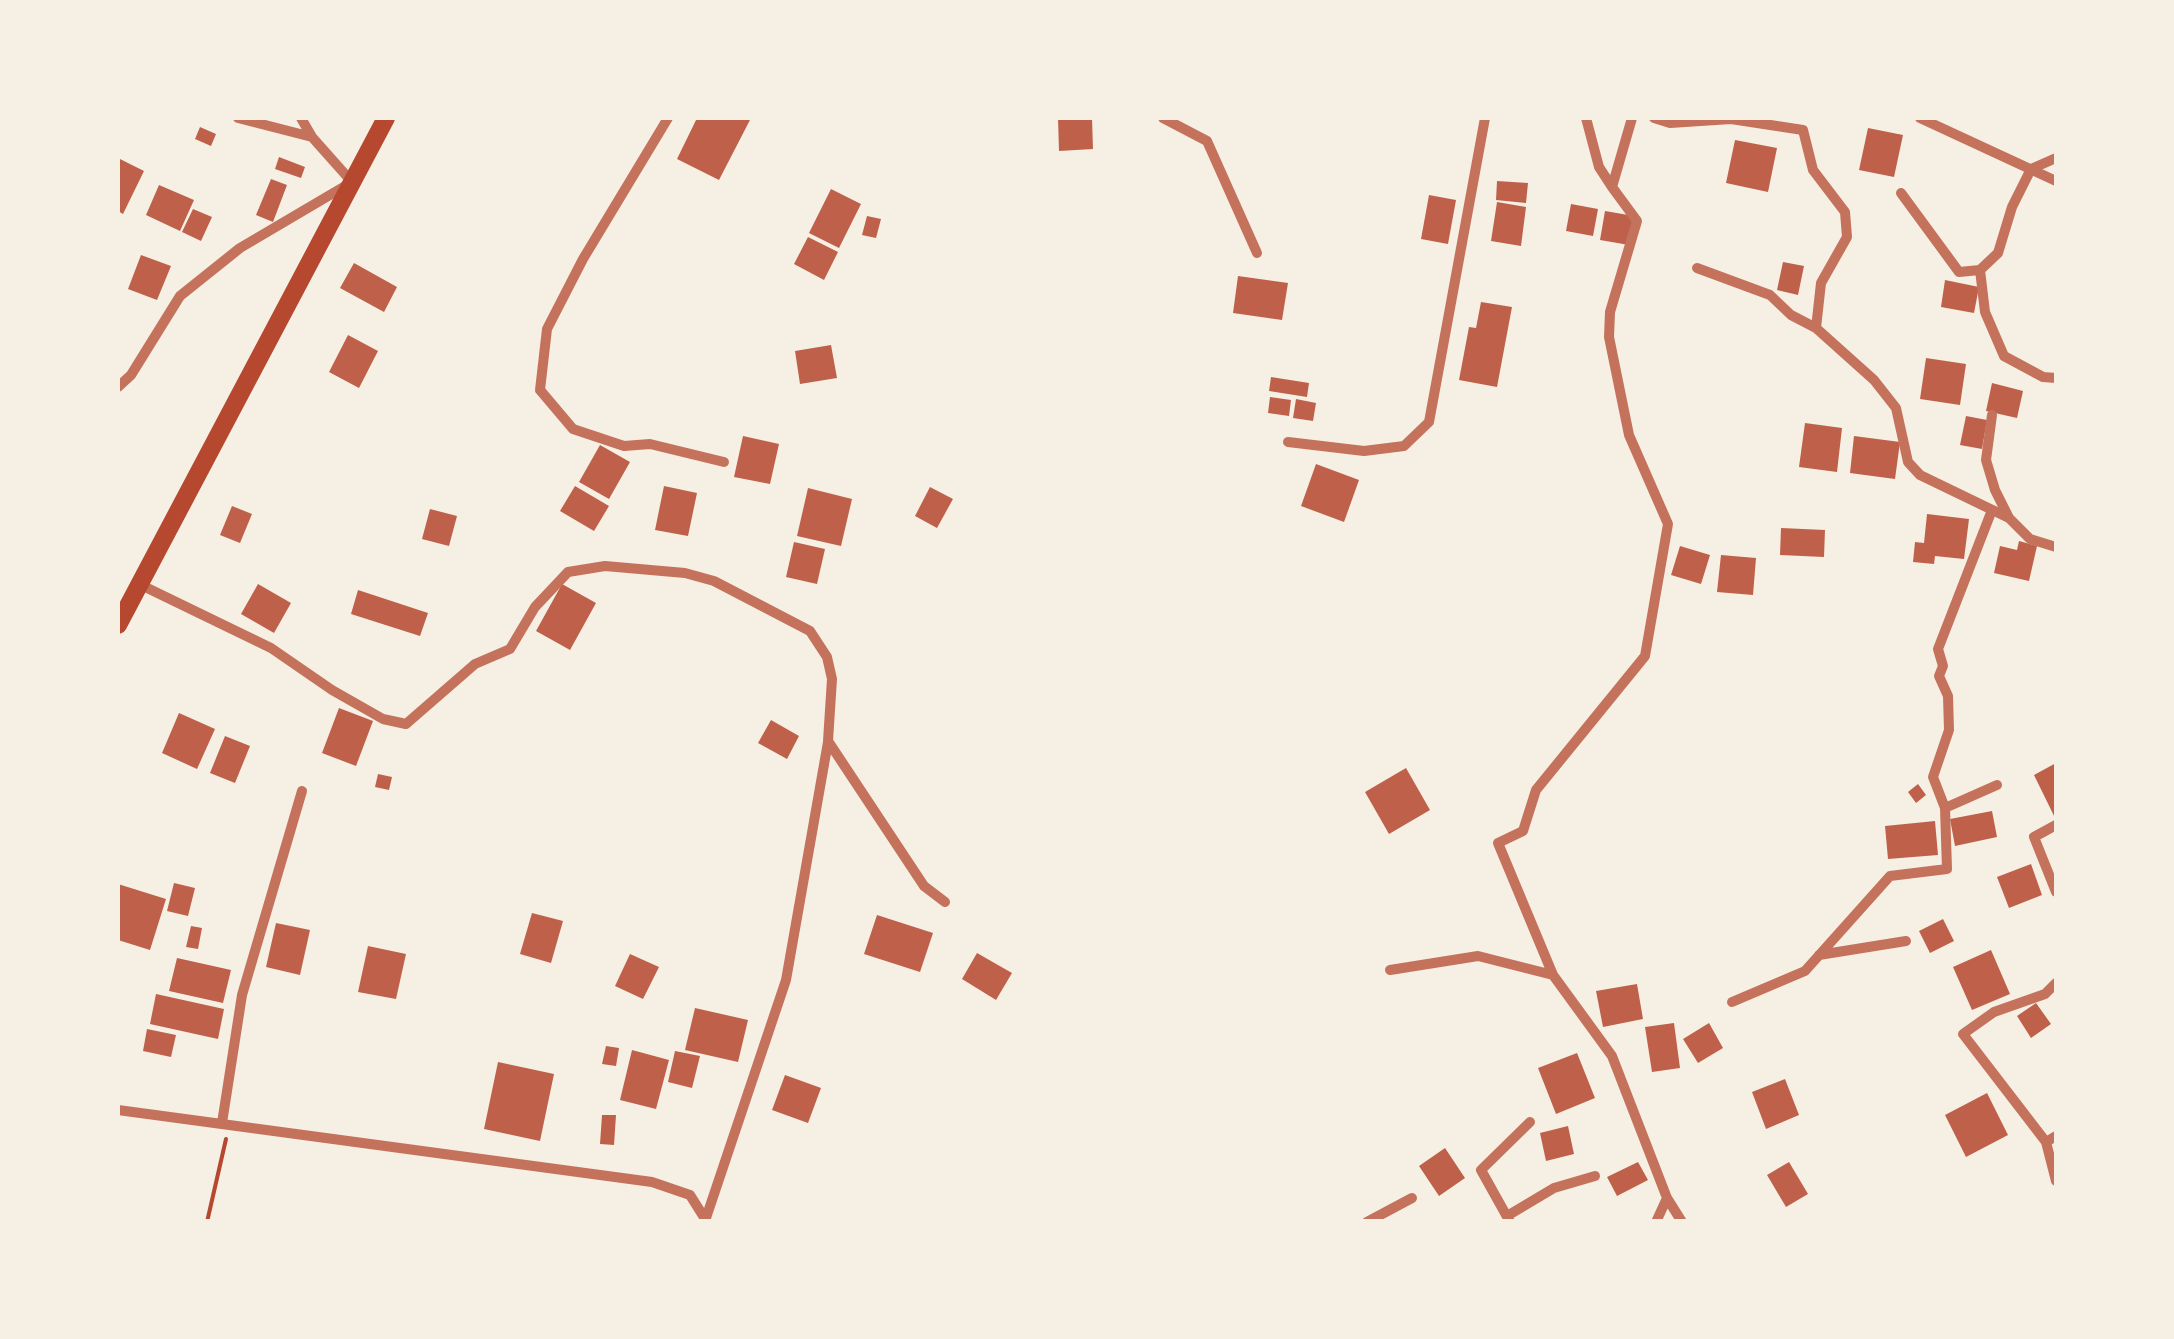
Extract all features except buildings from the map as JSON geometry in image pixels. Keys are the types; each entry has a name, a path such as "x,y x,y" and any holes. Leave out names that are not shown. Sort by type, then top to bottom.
{"highway":[{"path":"118,625 386,118"}],"street":[{"path":"238,118 312,137"},
{"path":"118,387 131,375 180,296 240,248 352,182 312,137 301,118"},
{"path":"668,118 583,260 547,329 540,390 573,430 624,446 650,444 724,462"},
{"path":"1162,118 1207,141 1257,253"},
{"path":"1288,442 1364,451 1404,446 1429,422 1485,118"},
{"path":"1586,118 1599,166 1637,221 1610,312 1608,338 1629,435 1668,524 1645,656 1536,790 1523,831 1498,843 1553,975 1612,1056 1666,1198 1682,1222"},
{"path":"1612,188 1632,118"},
{"path":"1654,118 1670,123 1730,119 1803,130 1814,170 1845,212 1847,237 1821,283 1816,328"},
{"path":"1920,118 2056,180"},
{"path":"1900,193 1959,272 1980,270 1998,253 2012,206 2031,169 2056,158"},
{"path":"1697,268 1770,295 1792,315 1816,328 1874,380 1896,408 1908,462 1920,475 2009,518 2030,539 2056,546"},
{"path":"1980,270 1985,312 2004,356 2043,377 2056,378"},
{"path":"1992,415 1986,460 2009,518"},
{"path":"1732,1002 1805,971 1890,876 1947,870 1945,808 1933,778 1949,730 1948,696 1939,676 1942,666 1938,649 1992,510"},
{"path":"138,584 271,648 332,690 384,719 406,724 475,664 510,648 535,607 568,572 606,566 685,573 714,581 810,631 827,657 832,680 828,741 786,980 706,1220"},
{"path":"828,741 924,886 945,902"},
{"path":"1945,808 1997,785"},
{"path":"226,1124 242,996 302,791"},
{"path":"2056,824 2034,838 2056,892"},
{"path":"1818,955 1906,941"},
{"path":"1390,970 1478,956 1553,975"},
{"path":"2056,983 2046,994 1994,1012 1963,1034 2051,1139 2056,1182"},
{"path":"118,1110 652,1182 690,1195 706,1220"},
{"path":"1530,1122 1481,1170 1508,1219 1554,1188 1596,1176"},
{"path":"1368,1222 1412,1198"},
{"path":"1656,1222 1666,1198"}],"path":[{"path":"208,1222 226,1124"}]}
